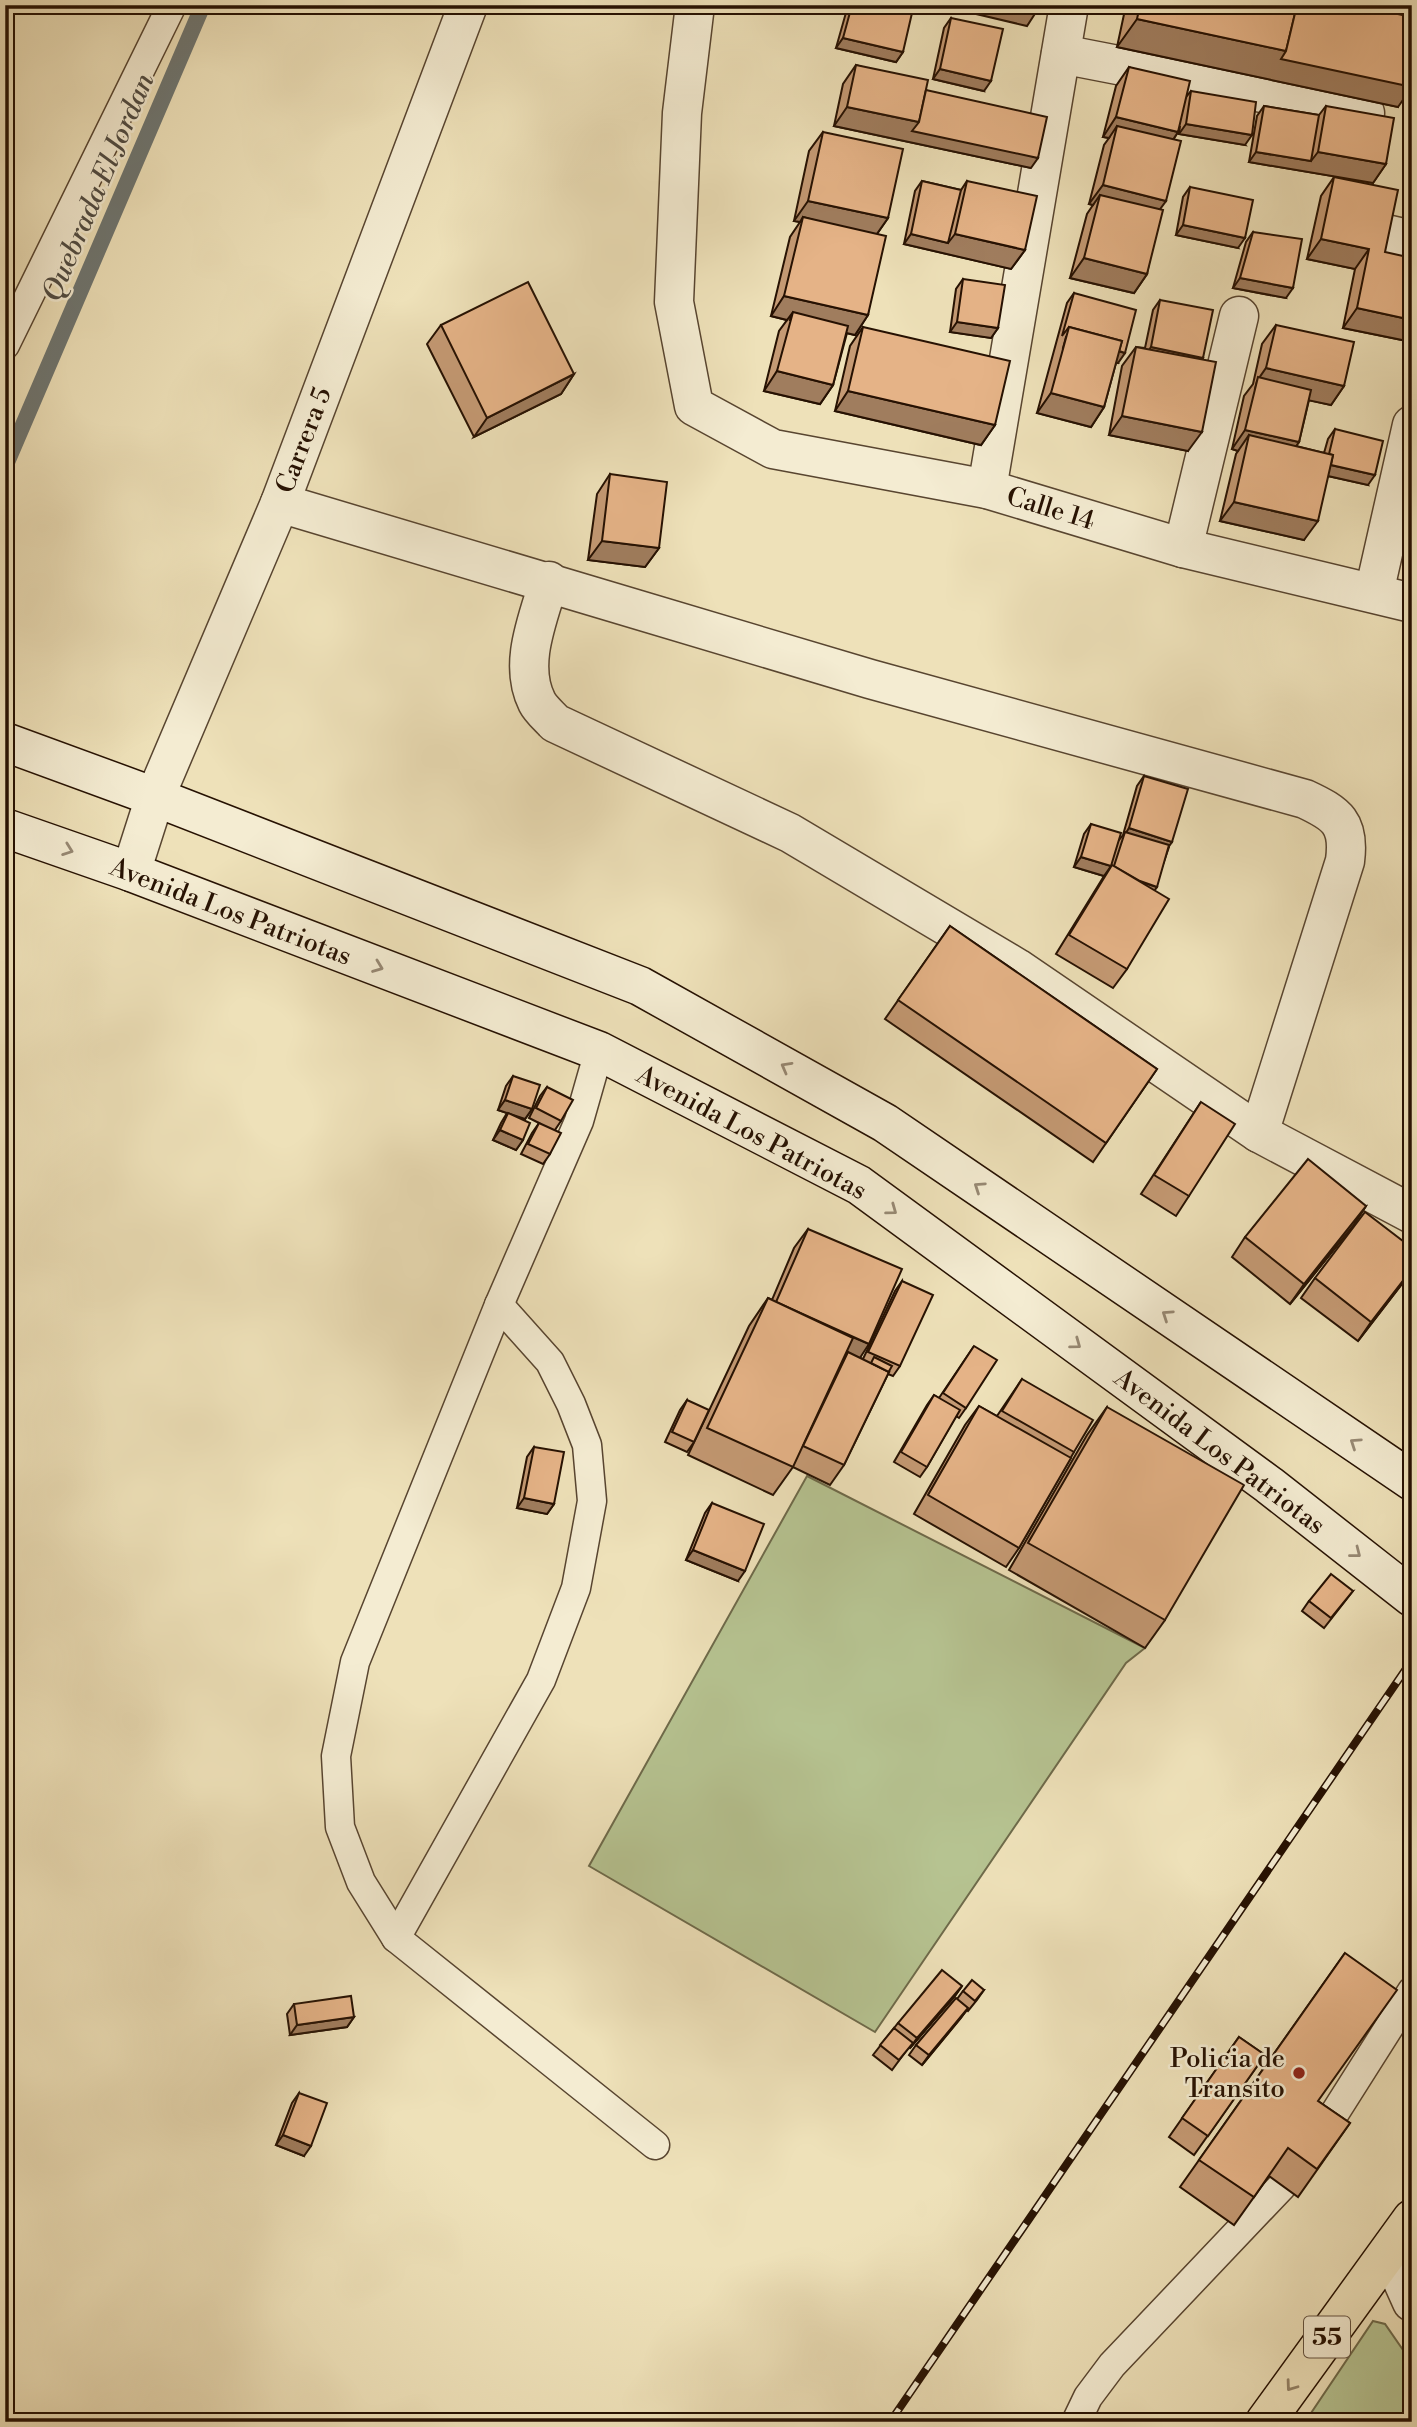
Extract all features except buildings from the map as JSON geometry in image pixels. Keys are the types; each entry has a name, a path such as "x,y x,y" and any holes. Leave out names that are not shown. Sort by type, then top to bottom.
{"main road":[{"name":"55","path":"1265,2422 1390,2253 1412,2219"}],"street":[{"name":"Carrera 5","path":"131,872 155,797 280,503 468,5"},
{"name":"Calle 14","path":"695,5 682,113 674,302 694,406 773,449 987,489 1183,548 1412,603"},
{"path":"987,489 1069,5"},
{"path":"1062,54 1365,113"},
{"path":"1183,548 1239,316"},
{"path":"1374,593 1412,425"},
{"path":"280,503 549,581 870,679 1305,799 1329,810 1342,823 1347,842 1345,861 1259,1133"},
{"path":"549,581 530,648 530,674 537,704 555,723 790,832 1017,968 1259,1133 1412,1214"},
{"path":"5,742 155,797 640,986 885,1123 1412,1481"},
{"name":"Avenida Los Patriotas","path":"5,828 131,872 599,1051 859,1185 1269,1485 1412,1597"},
{"path":"1390,2253 1412,2302"}],"lane":[{"path":"5,345 172,5"},
{"path":"599,1051 579,1121 499,1305 355,1662 336,1756 340,1827 361,1882 396,1938 655,2146"},
{"path":"396,1938 541,1680 576,1588 592,1501 587,1445 571,1404 550,1362 499,1305"},
{"path":"1317,2141 1412,1991"},
{"path":"1076,2422 1088,2398 1112,2365 1282,2186"}],"green space":[{"path":"807,1476 1145,1648 1126,1663 875,2032 589,1866"},
{"path":"1373,2321 1385,2324 1412,2363 1412,2422 1305,2422"}],"waterway":[{"name":"Quebrada El Jordan","path":"5,467 203,5"}],"railway":[{"path":"890,2422 1412,1660"}],"place":[{"name":"Policia de Transito","path":"1299,2073"}]}
